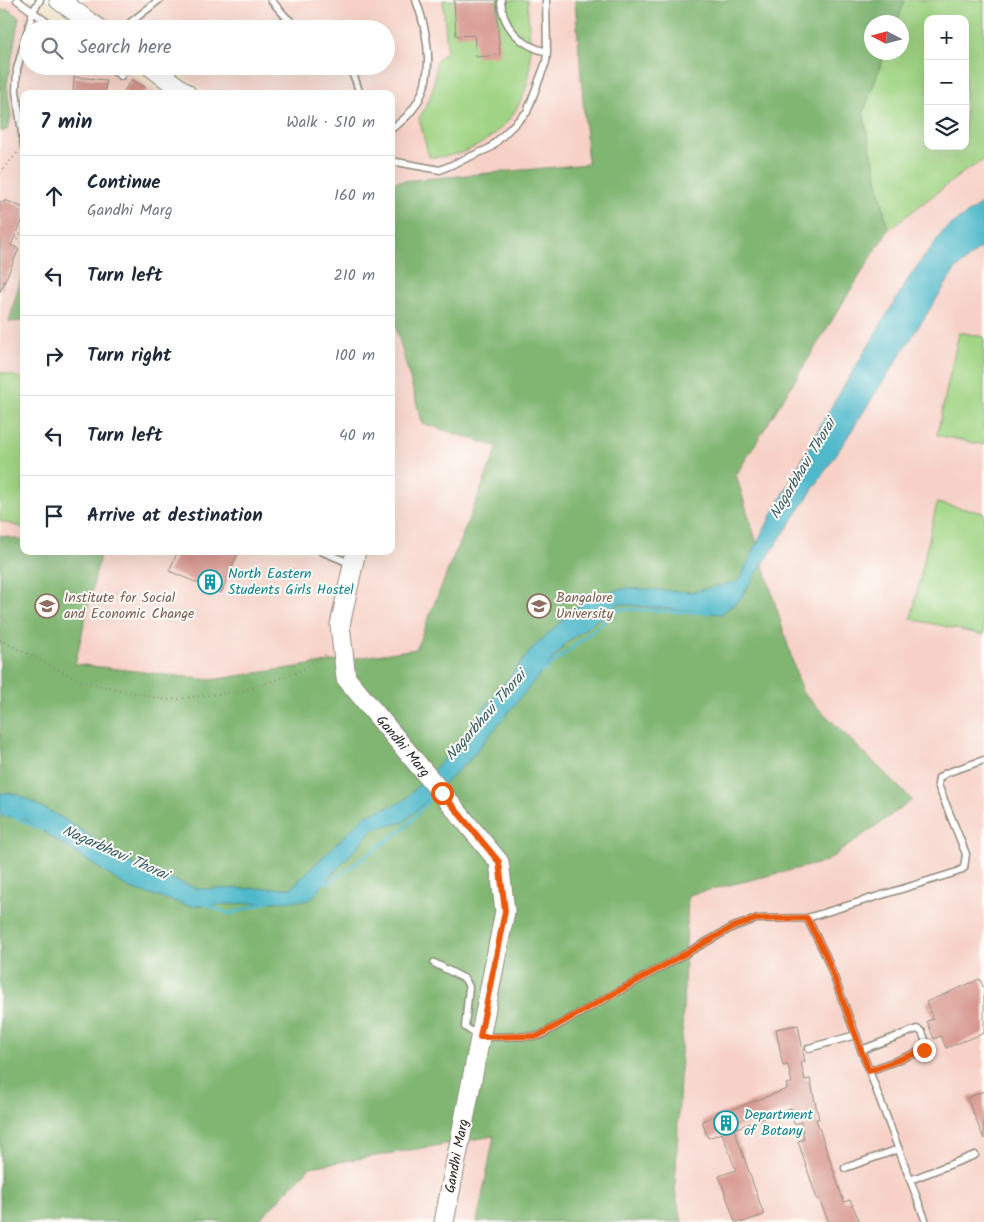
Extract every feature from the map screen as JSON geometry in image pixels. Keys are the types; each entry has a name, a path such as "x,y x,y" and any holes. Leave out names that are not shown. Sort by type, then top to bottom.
{"main road":[{"path":"59,0 87,20"},
{"path":"162,75 182,90"},
{"name":"Gandhi Marg","path":"355,558 340,625 346,678 499,862 505,911 444,1222"}],"lane":[{"path":"17,0 44,20"},
{"path":"31,20 33,11 40,0"},
{"path":"133,20 159,0"},
{"path":"271,0 290,20"},
{"path":"395,126 405,119 416,106 428,78 426,40 416,0"},
{"path":"501,0 506,21 516,36 530,46 548,52"},
{"path":"395,162 440,170 490,148 527,112 548,52 546,0"},
{"path":"20,58 17,69 16,91 20,123"},
{"path":"353,75 359,90"},
{"path":"340,555 355,558"},
{"path":"434,963 465,979 469,987 465,1027 480,1037 538,1036 733,927 756,919 807,918 957,872 964,868 966,854 938,785 938,778 946,773 984,760"},
{"path":"807,918 826,956 926,1222"},
{"path":"861,1050 917,1029 922,1032 927,1045 924,1050 869,1071"},
{"path":"810,1048 856,1035"},
{"path":"846,1168 899,1149"},
{"path":"910,1180 975,1155"}],"path":[{"path":"94,75 94,79"},
{"path":"0,173 20,150"},
{"path":"18,239 20,235"},
{"path":"0,640 80,681 167,700 244,691 298,672 342,644"}],"shaded area":[{"name":"Bangalore University","path":"0,0 29,0 57,20 20,20 20,75 133,75 154,90 20,90 20,555 395,555 395,90 204,90 183,75 395,75 395,20 108,20 81,0 984,0 984,1222 0,1222"}],"green space":[{"path":"443,0 527,0 530,65 527,84 520,101 510,117 497,131 482,143 466,151 448,156 429,157 419,118 432,92 436,62 447,50"},
{"name":"Bangalore University","path":"575,0 905,0 900,15 864,15 864,60 882,60 863,113 888,230 736,475 802,692 912,800 825,862 688,895 675,1192 682,1222 477,1222 494,1136 310,1167 257,1222 0,1222 0,535 20,540 20,555 100,555 75,664 211,680 416,649 498,447 422,423 395,324 395,182 588,164"},
{"path":"905,0 984,0 984,160 965,171 888,230 863,113 882,60 909,60 909,15 900,15"},
{"path":"8,9 19,17 7,85 11,116 8,129 1,132 0,10"},
{"path":"20,281 20,321 9,322"},
{"path":"959,332 984,337 984,445 937,435"},
{"path":"0,372 20,378 20,527 0,521"},
{"path":"937,503 984,513 984,635 911,619"}],"water":[{"name":"Nagarbhavi Thorai","path":"984,202 984,245 955,270 839,450 739,600 721,614 619,604 567,642 467,762 404,822 373,829 310,900 191,906 130,889 25,819 0,816 0,793 17,794 59,816 136,866 198,889 291,888 366,815 402,802 446,757 532,649 588,596 627,588 692,592 739,581 761,535 826,416 910,276 945,229"}],"building":[{"path":"454,0 496,0 500,55 476,57 474,35 456,36"},
{"path":"74,77 106,80 105,90 73,90"},
{"path":"132,79 146,88 145,90 125,90"},
{"path":"5,200 20,206 20,226 11,245 19,249 0,292 0,201 4,203"},
{"name":"North Eastern Students Girls Hostel","path":"176,555 237,555 221,593 169,571"},
{"path":"980,979 984,989 984,1033 946,1048 941,1036 934,1039 927,1021 933,1019 926,1002"},
{"name":"Department of Botany","path":"798,1025 805,1062 801,1062 805,1080 810,1079 819,1119 816,1119 844,1202 850,1200 860,1222 829,1222 819,1199 817,1199 798,1141 804,1139 801,1122 794,1124 791,1108 734,1129 764,1215 743,1222 735,1222 719,1176 736,1170 722,1133 708,1138 702,1121 787,1089 786,1084 792,1083 788,1065 783,1066 776,1029"},
{"path":"984,1091 984,1139 967,1098"}],"waterway":[{"name":"Nagarbhavi Thorai","path":"542,672 620,609 708,613 711,611"},
{"name":"Nagarbhavi Thorai","path":"321,884 332,881 407,826 434,794"},
{"name":"Nagarbhavi Thorai","path":"12,816 42,830"},
{"name":"Nagarbhavi Thorai","path":"205,904 230,914 270,901"}],"place":[{"name":"North Eastern Students Girls Hostel","path":"210,582"},
{"name":"Institute for Social and Economic Change","path":"47,606"},
{"name":"Bangalore University","path":"539,606"},
{"name":"Department of Botany","path":"726,1123"}],"route":[{"path":"442,793 499,862 505,911 480,1037 538,1036 733,927 756,919 807,918 826,956 869,1071 924,1050"}]}
